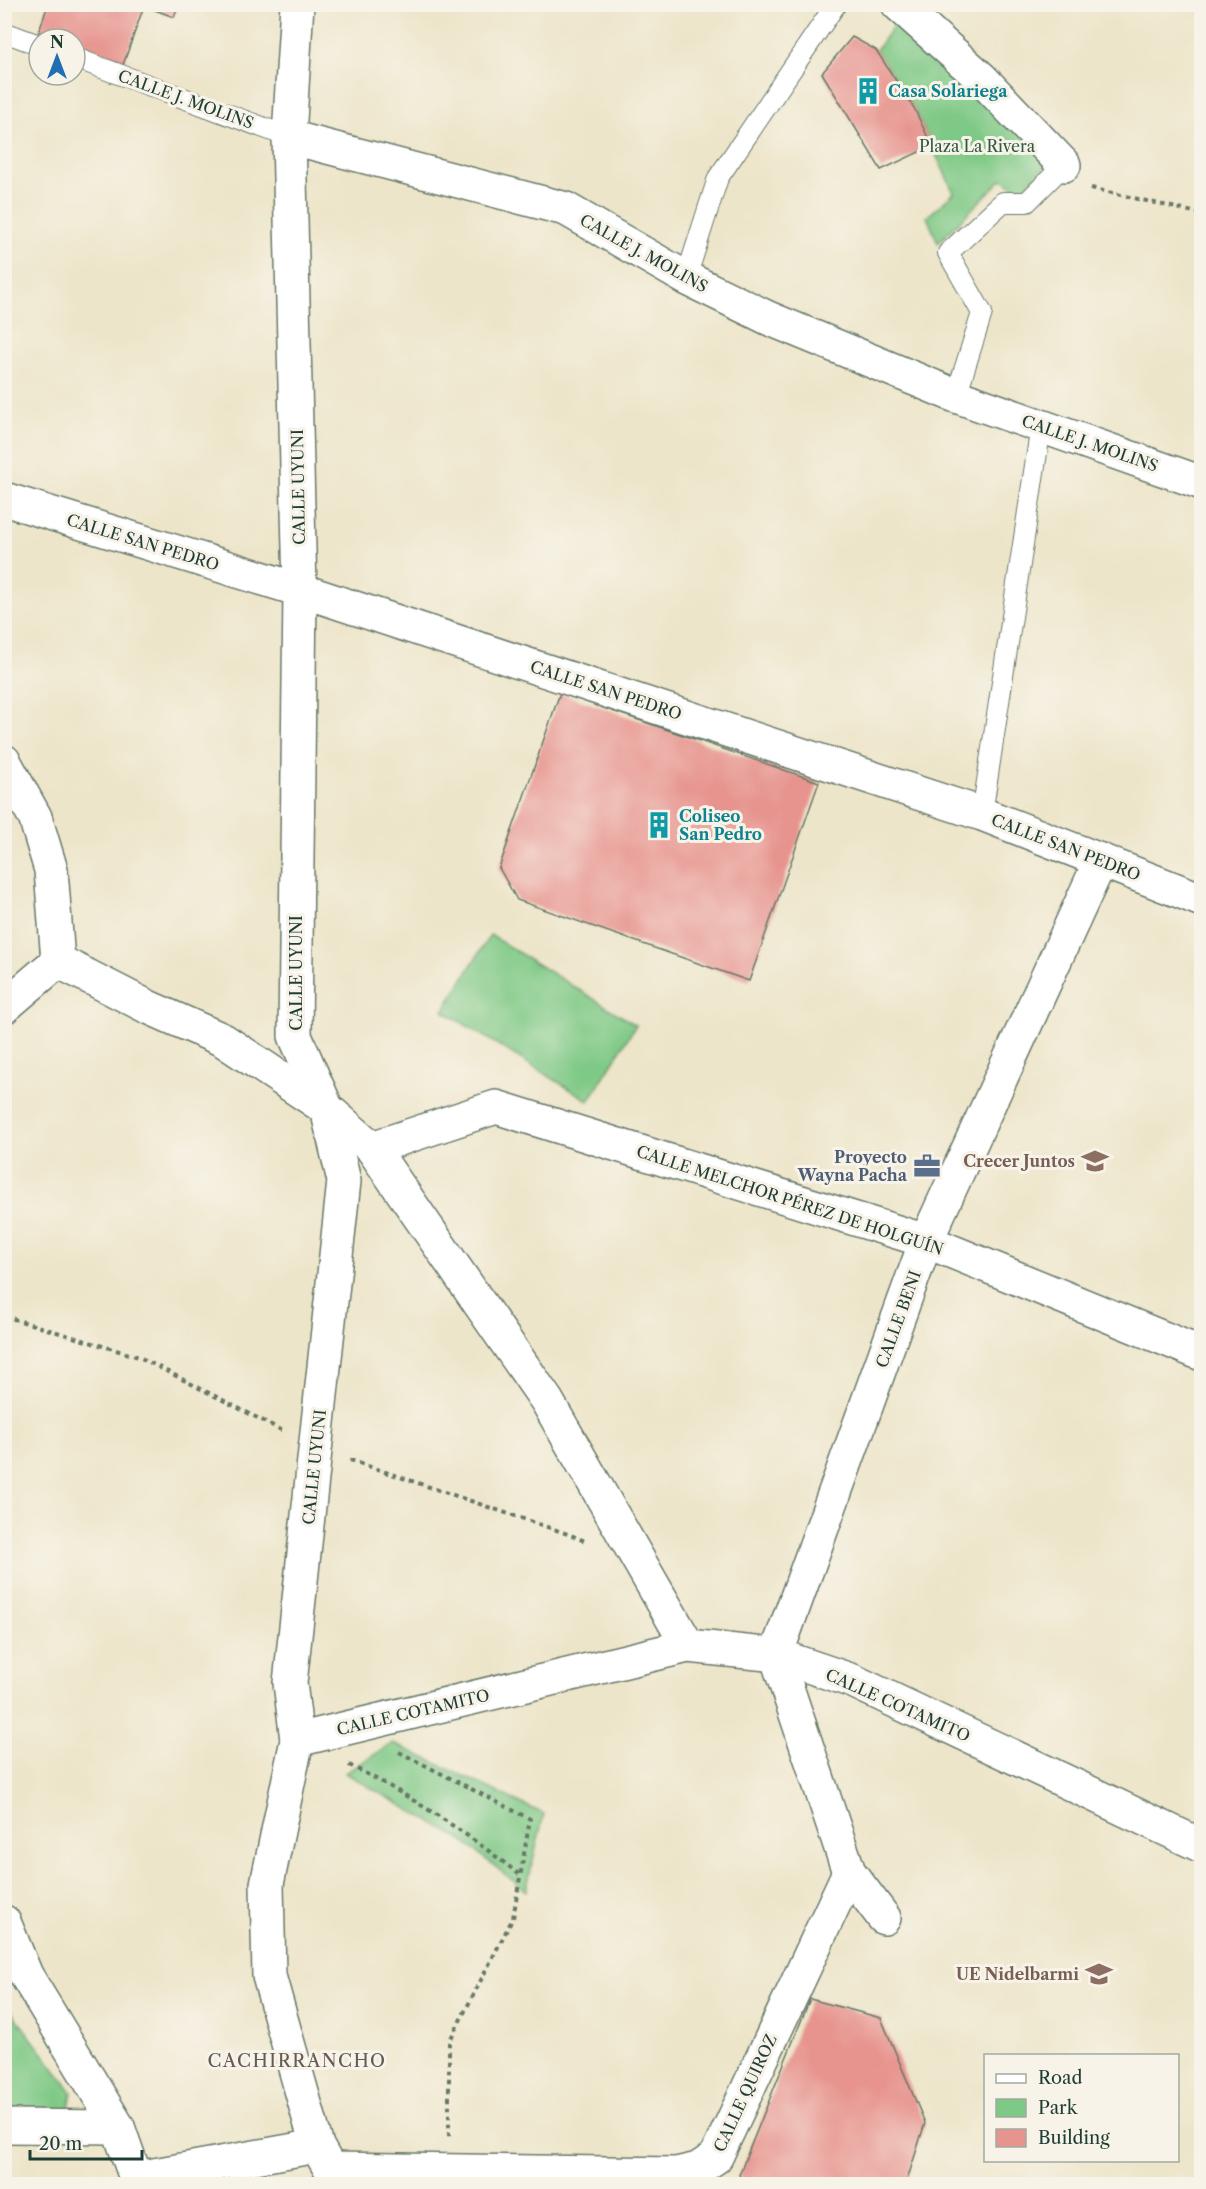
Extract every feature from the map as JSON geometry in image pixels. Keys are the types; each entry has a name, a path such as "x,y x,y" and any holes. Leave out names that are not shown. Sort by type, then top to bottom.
{"street":[{"name":"CALLE UYUNI","path":"297,4 289,137 300,590 295,1036 327,1109 344,1181 290,1683 297,1740 267,1884 269,1976 323,2157"},
{"path":"898,4 981,78 1064,165"},
{"name":"CALLE J. MOLINS","path":"289,137 566,209 686,278 768,318 956,396 1202,483"},
{"name":"CALLE SAN PEDRO","path":"4,499 300,590 982,814 1202,900"},
{"path":"4,760 35,817 51,870 58,962"},
{"name":"CALLE BENI","path":"776,1655 926,1241 1101,860"},
{"path":"58,962 148,1007 223,1040 327,1109 372,1148 548,1401 688,1646"},
{"path":"4,1007 58,962"},
{"name":"CALLE MELCHOR PÉREZ DE HOLGUÍN","path":"372,1148 496,1107 926,1241 1202,1354"},
{"name":"CALLE COTAMITO","path":"297,1740 688,1646 776,1655 853,1681 1202,1846"},
{"path":"776,1655 849,1872 884,1918"},
{"name":"CALLE QUIROZ","path":"137,2181 323,2157 434,2170 676,2174 698,2169 716,2157 849,1872"},
{"path":"4,1922 26,1975 118,2127 137,2181"},
{"path":"4,2126 118,2127"}],"lane":[{"path":"686,278 718,178 836,4"},
{"path":"4,32 27,41"},
{"name":"CALLE J. MOLINS","path":"87,62 289,137"},
{"path":"956,396 982,313 948,253 1003,202 1027,202 1064,165"},
{"path":"982,814 1041,426"}],"path":[{"path":"1064,165 1083,186 1202,214"},
{"path":"350,1727 530,1819 513,1918 449,2042 449,2150 434,2170"},
{"path":"297,1740 381,1781 472,1837 520,1875"}],"green space":[{"name":"Plaza La Rivera","path":"902,14 1051,161 1020,191 1002,179 938,243 927,217 954,193 914,108 876,50"},
{"path":"490,935 636,1025 589,1101 443,1011"},
{"path":"393,1743 544,1814 526,1891 459,1838 345,1773"},
{"path":"5,2011 11,2011 72,2092 69,2109 54,2113 5,2112"}],"building":[{"path":"48,4 179,4 174,17 144,6 123,65 87,52 87,27 41,27"},
{"name":"Casa Solariega","path":"852,37 876,50 914,108 932,146 881,170 822,73"},
{"name":"Coliseo San Pedro","path":"560,693 819,782 749,981 517,900 499,868"},
{"path":"810,1999 881,2018 925,2123 906,2184 744,2184 739,2175"}],"place":[{"name":"Casa Solariega","path":"868,91"},
{"name":"Coliseo San Pedro","path":"659,825"},
{"name":"Crecer Juntos","path":"1095,1161"},
{"name":"Proyecto Wayna Pacha","path":"927,1166"},
{"name":"UE Nidelbarmi","path":"1099,1974"}],"district":[{"name":"CACHIRRANCHO","path":"297,2061"}]}
